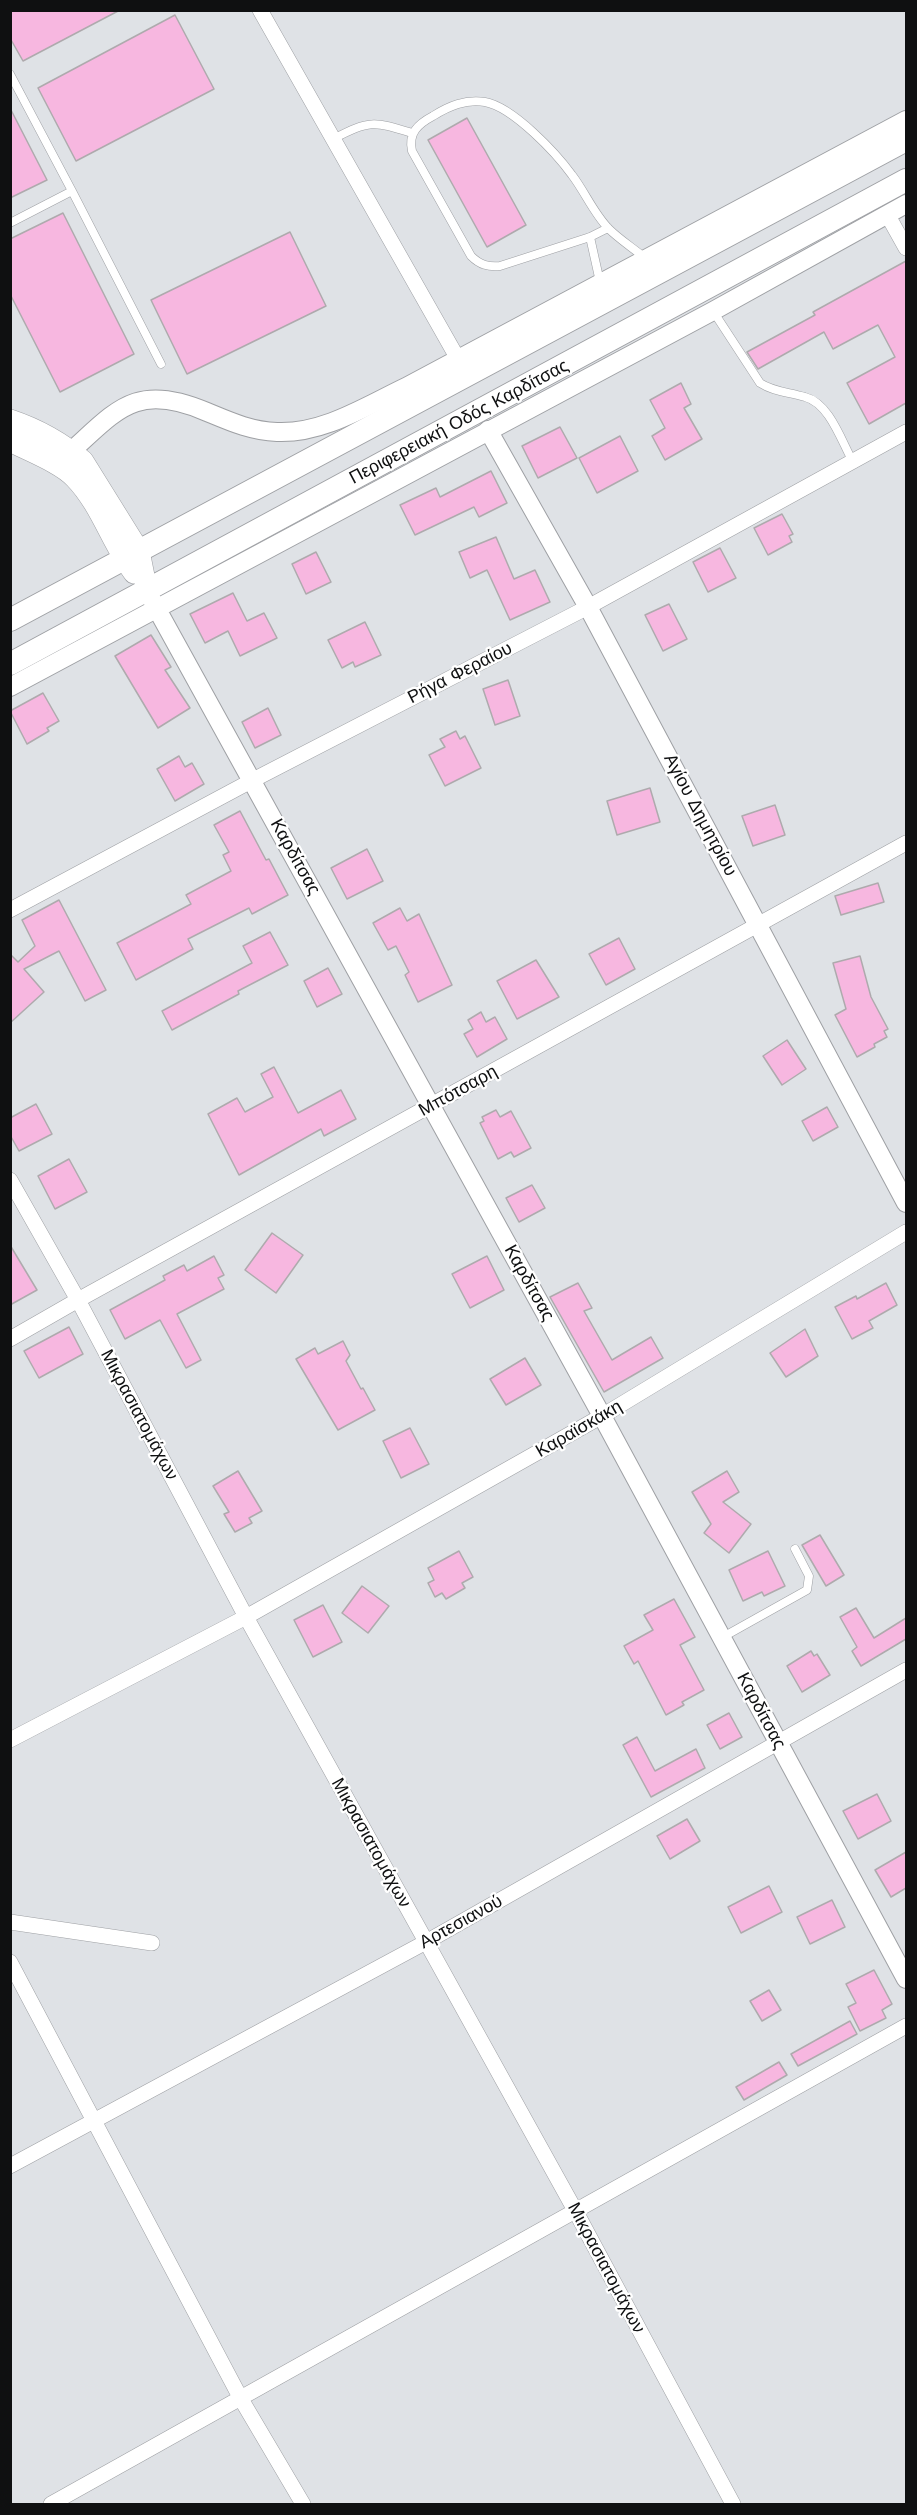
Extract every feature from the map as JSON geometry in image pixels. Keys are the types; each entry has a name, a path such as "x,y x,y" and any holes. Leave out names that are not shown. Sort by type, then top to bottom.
{"main road":[{"name":"Περιφερειακή Οδός Καρδίτσας","path":"10,620 906,140"},
{"name":"Περιφερειακή Οδός Καρδίτσας","path":"10,664 152,600 906,180"},
{"path":"10,420 29,426 71,451 83,461 93,475 152,600"},
{"path":"10,441 74,477 131,556"}],"street":[{"path":"260,10 458,359"},
{"path":"55,465 116,413 132,402 148,398 167,398 253,430 288,431 329,424 406,387 906,120"},
{"path":"10,687 152,600 488,430 712,311 906,204"},
{"path":"887,214 906,248"},
{"name":"Αγίου Δημητρίου","path":"488,430 588,607 906,1203"},
{"name":"Ρήγα Φεραίου","path":"10,910 253,780 588,607 906,432"},
{"name":"Καρδίτσας","path":"152,600 602,1416 906,1979"},
{"name":"Μπότσαρη","path":"10,1339 906,843"},
{"name":"Μικρασιατομάχων","path":"10,1180 78,1300 246,1617 576,2212 733,2505"},
{"name":"Καραϊσκάκη","path":"10,1740 246,1617 602,1416 906,1232"},
{"name":"Αρτεσιανού","path":"10,2166 426,1942 906,1670"},
{"path":"10,1922 152,1943"},
{"path":"10,1962 241,2399 303,2505"},
{"path":"51,2505 906,2026"}],"lane":[{"path":"10,74 161,364"},
{"path":"608,228 590,237 500,266 489,267 478,263 471,256 412,151 410,142 412,133 418,124 451,105 486,102 499,107 543,144 572,175 608,228 646,258"},
{"path":"333,139 370,123 381,123 412,133"},
{"path":"10,223 72,191"},
{"path":"590,237 600,283"},
{"path":"712,311 760,383 768,388 816,400 852,460"},
{"path":"721,1638 807,1590 809,1576 795,1549"}],"building":[{"path":"10,10 120,10 23,61 10,38"},
{"path":"175,15 214,89 76,161 38,88"},
{"path":"10,108 47,180 10,198"},
{"path":"467,118 526,225 487,247 428,140"},
{"path":"63,213 134,354 60,392 10,294 10,239"},
{"path":"290,232 326,306 187,374 151,300"},
{"path":"906,261 906,403 869,424 847,383 895,357 878,325 833,349 824,332 758,369 747,352 815,315 813,312"},
{"path":"681,383 691,404 684,408 702,439 665,460 652,436 665,428 650,400"},
{"path":"560,427 577,458 538,478 522,446"},
{"path":"620,436 638,471 597,493 579,458"},
{"path":"491,471 507,503 479,517 474,507 415,535 400,505 436,488 440,497"},
{"path":"782,514 793,534 789,536 792,542 768,555 754,528"},
{"path":"496,537 514,579 535,570 550,602 510,620 487,570 470,578 459,552"},
{"path":"720,548 736,578 708,592 693,562"},
{"path":"316,552 331,582 306,594 292,564"},
{"path":"233,593 247,621 264,613 277,638 240,656 228,631 205,643 190,614"},
{"path":"669,604 687,639 663,651 645,615"},
{"path":"365,622 381,655 355,667 353,662 342,668 328,640"},
{"path":"151,635 171,667 165,670 190,708 158,728 115,656"},
{"path":"508,680 520,716 495,725 483,689"},
{"path":"43,693 59,721 47,728 49,731 27,744 10,711"},
{"path":"268,708 281,735 255,748 242,722"},
{"path":"456,731 460,739 465,736 481,768 445,786 429,755 445,747 440,739"},
{"path":"179,756 185,767 192,763 204,784 175,801 157,769"},
{"path":"650,788 660,822 617,835 607,801"},
{"path":"775,805 785,835 753,846 742,816"},
{"path":"240,811 288,895 252,914 249,908 188,939 193,949 136,980 117,943 191,904 186,895 231,871 223,855 229,852 214,825"},
{"path":"367,849 383,881 347,899 331,868"},
{"path":"878,883 884,902 841,915 835,896"},
{"path":"59,900 106,990 85,1001 59,951 24,969 44,992 10,1023 10,954 18,962 35,946 22,920"},
{"path":"400,908 407,921 419,914 452,985 418,1002 405,975 409,972 396,946 388,950 373,923"},
{"path":"270,932 288,965 172,1030 162,1011 252,963 243,946"},
{"path":"619,938 635,969 606,985 589,954"},
{"path":"860,956 871,997 888,1029 884,1031 887,1037 857,1057 835,1015 846,1009 833,963"},
{"path":"536,960 559,997 517,1019 497,981"},
{"path":"328,968 342,994 317,1007 304,981"},
{"path":"481,1012 486,1022 495,1017 507,1039 477,1057 464,1034 473,1029 468,1020"},
{"path":"787,1040 806,1069 782,1085 763,1056"},
{"path":"274,1067 298,1113 341,1090 356,1119 324,1136 321,1129 239,1175 208,1114 237,1098 245,1112 273,1097 261,1074"},
{"path":"36,1104 52,1134 19,1151 10,1135 10,1118"},
{"path":"827,1107 838,1127 813,1141 802,1121"},
{"path":"496,1110 500,1117 511,1111 531,1148 514,1157 511,1152 498,1159 480,1123 484,1121 482,1117"},
{"path":"69,1159 87,1192 55,1209 38,1176"},
{"path":"532,1185 545,1208 519,1222 506,1198"},
{"path":"272,1233 303,1255 276,1293 245,1270"},
{"path":"10,1245 37,1290 10,1305"},
{"path":"214,1256 224,1275 218,1278 224,1289 177,1314 201,1360 186,1368 160,1320 125,1339 110,1310 165,1280 163,1276 184,1265 187,1271"},
{"path":"487,1256 504,1290 470,1308 452,1274"},
{"path":"578,1283 592,1308 584,1311 612,1360 651,1337 663,1358 604,1392 550,1297"},
{"path":"886,1283 897,1305 869,1321 873,1328 852,1339 835,1307 856,1296 857,1299"},
{"path":"69,1327 83,1354 39,1378 24,1351"},
{"path":"805,1329 818,1356 786,1377 770,1353"},
{"path":"343,1341 350,1355 346,1361 375,1410 338,1430 296,1359 315,1348 318,1354"},
{"path":"525,1358 541,1385 506,1405 490,1379"},
{"path":"410,1428 429,1464 401,1478 383,1441"},
{"path":"238,1471 262,1511 249,1518 252,1523 235,1532 224,1514 229,1512 213,1486"},
{"path":"727,1471 739,1492 723,1502 751,1524 729,1553 704,1533 711,1524 692,1492"},
{"path":"820,1535 844,1575 826,1586 802,1545"},
{"path":"459,1551 473,1577 462,1583 465,1588 446,1599 442,1593 435,1597 428,1583 434,1580 428,1568"},
{"path":"768,1551 785,1586 764,1596 762,1592 743,1601 729,1570"},
{"path":"362,1586 389,1606 368,1633 342,1613"},
{"path":"674,1599 695,1637 680,1645 704,1690 682,1702 684,1705 666,1715 638,1661 634,1664 624,1646 653,1630 644,1615"},
{"path":"323,1605 342,1642 313,1657 294,1620"},
{"path":"856,1608 874,1638 906,1618 906,1639 861,1666 852,1651 857,1647 840,1617"},
{"path":"811,1651 814,1656 817,1654 830,1675 802,1692 787,1666"},
{"path":"729,1713 742,1737 720,1749 707,1725"},
{"path":"637,1737 655,1771 696,1749 705,1768 651,1797 623,1745"},
{"path":"877,1794 891,1821 858,1839 843,1811"},
{"path":"687,1819 700,1841 670,1859 657,1836"},
{"path":"906,1852 906,1888 891,1897 875,1870"},
{"path":"769,1886 782,1912 741,1933 728,1907"},
{"path":"832,1900 845,1927 810,1944 797,1917"},
{"path":"874,1970 892,2004 882,2010 886,2018 860,2031 848,2007 856,2003 846,1984"},
{"path":"769,1990 781,2010 762,2021 750,2001"},
{"path":"850,2021 857,2034 798,2066 791,2054"},
{"path":"779,2062 787,2075 744,2100 736,2087"}]}
